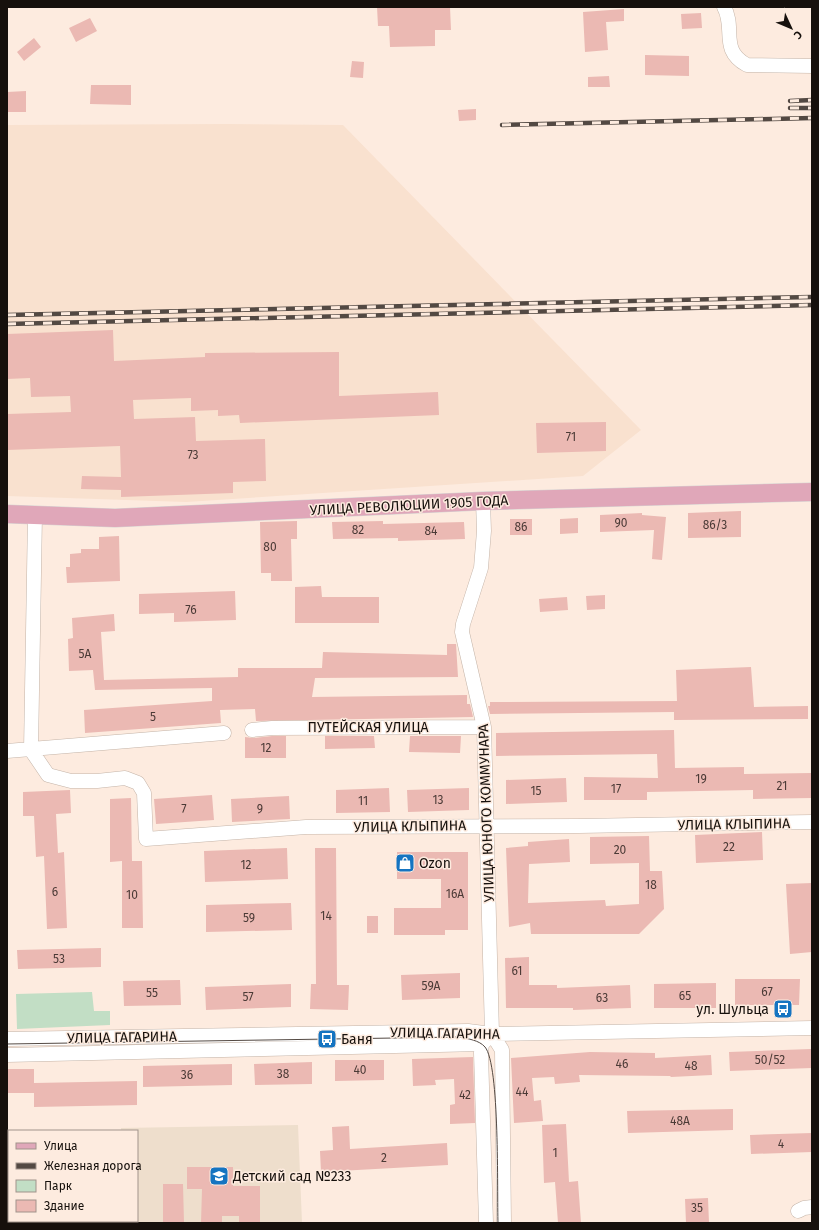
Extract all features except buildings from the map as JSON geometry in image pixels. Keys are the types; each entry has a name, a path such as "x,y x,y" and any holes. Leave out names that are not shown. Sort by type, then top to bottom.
{"main road":[{"name":"УЛИЦА РЕВОЛЮЦИИ 1905 ГОДА","path":"7,514 115,518 483,501 812,492"}],"street":[{"path":"724,7 732,51 739,61 747,65 812,66"},
{"name":"УЛИЦА ЮНОГО КОММУНАРА","path":"483,501 484,531 481,568 463,624 462,632 484,726 485,825 491,951 492,1034 502,1050 504,1223"},
{"path":"32,750 35,515"},
{"name":"ПУТЕЙСКАЯ УЛИЦА","path":"252,730 272,728 484,726"},
{"path":"7,751 224,732"},
{"name":"УЛИЦА КЛЫПИНА","path":"32,750 48,775 72,780 97,781 125,778 138,783 144,793 146,839 306,827 485,825 579,826 812,822"},
{"name":"УЛИЦА ГАГАРИНА","path":"7,1039 468,1031 492,1034 812,1028"},
{"path":"486,1223 482,1044 492,1034"},
{"name":"УЛИЦА ГАГАРИНА","path":"7,1055 482,1044"},
{"path":"798,1211 804,1208 812,1207"}],"shaded area":[{"path":"7,125 343,125 641,430 583,476 186,502 7,496"},
{"name":"Детский сад №233","path":"298,1125 302,1223 120,1223 138,1222 138,1130 121,1130 121,1128"}],"green space":[{"path":"92,992 94,1011 110,1011 110,1025 17,1029 16,994"}],"tram line":[{"path":"7,1044 460,1037 477,1041 485,1047 490,1058 493,1078 497,1130 498,1223"}],"railway":[{"path":"790,101 812,100"},
{"path":"790,108 812,108"},
{"path":"502,125 812,118"},
{"path":"7,315 812,297"},
{"path":"7,324 812,305"}],"place":[{"name":"Ozon","path":"405,863"},
{"name":"ул. Шульца","path":"783,1009"},
{"name":"Баня","path":"327,1039"},
{"name":"Детский сад №233","path":"219,1176"}]}
